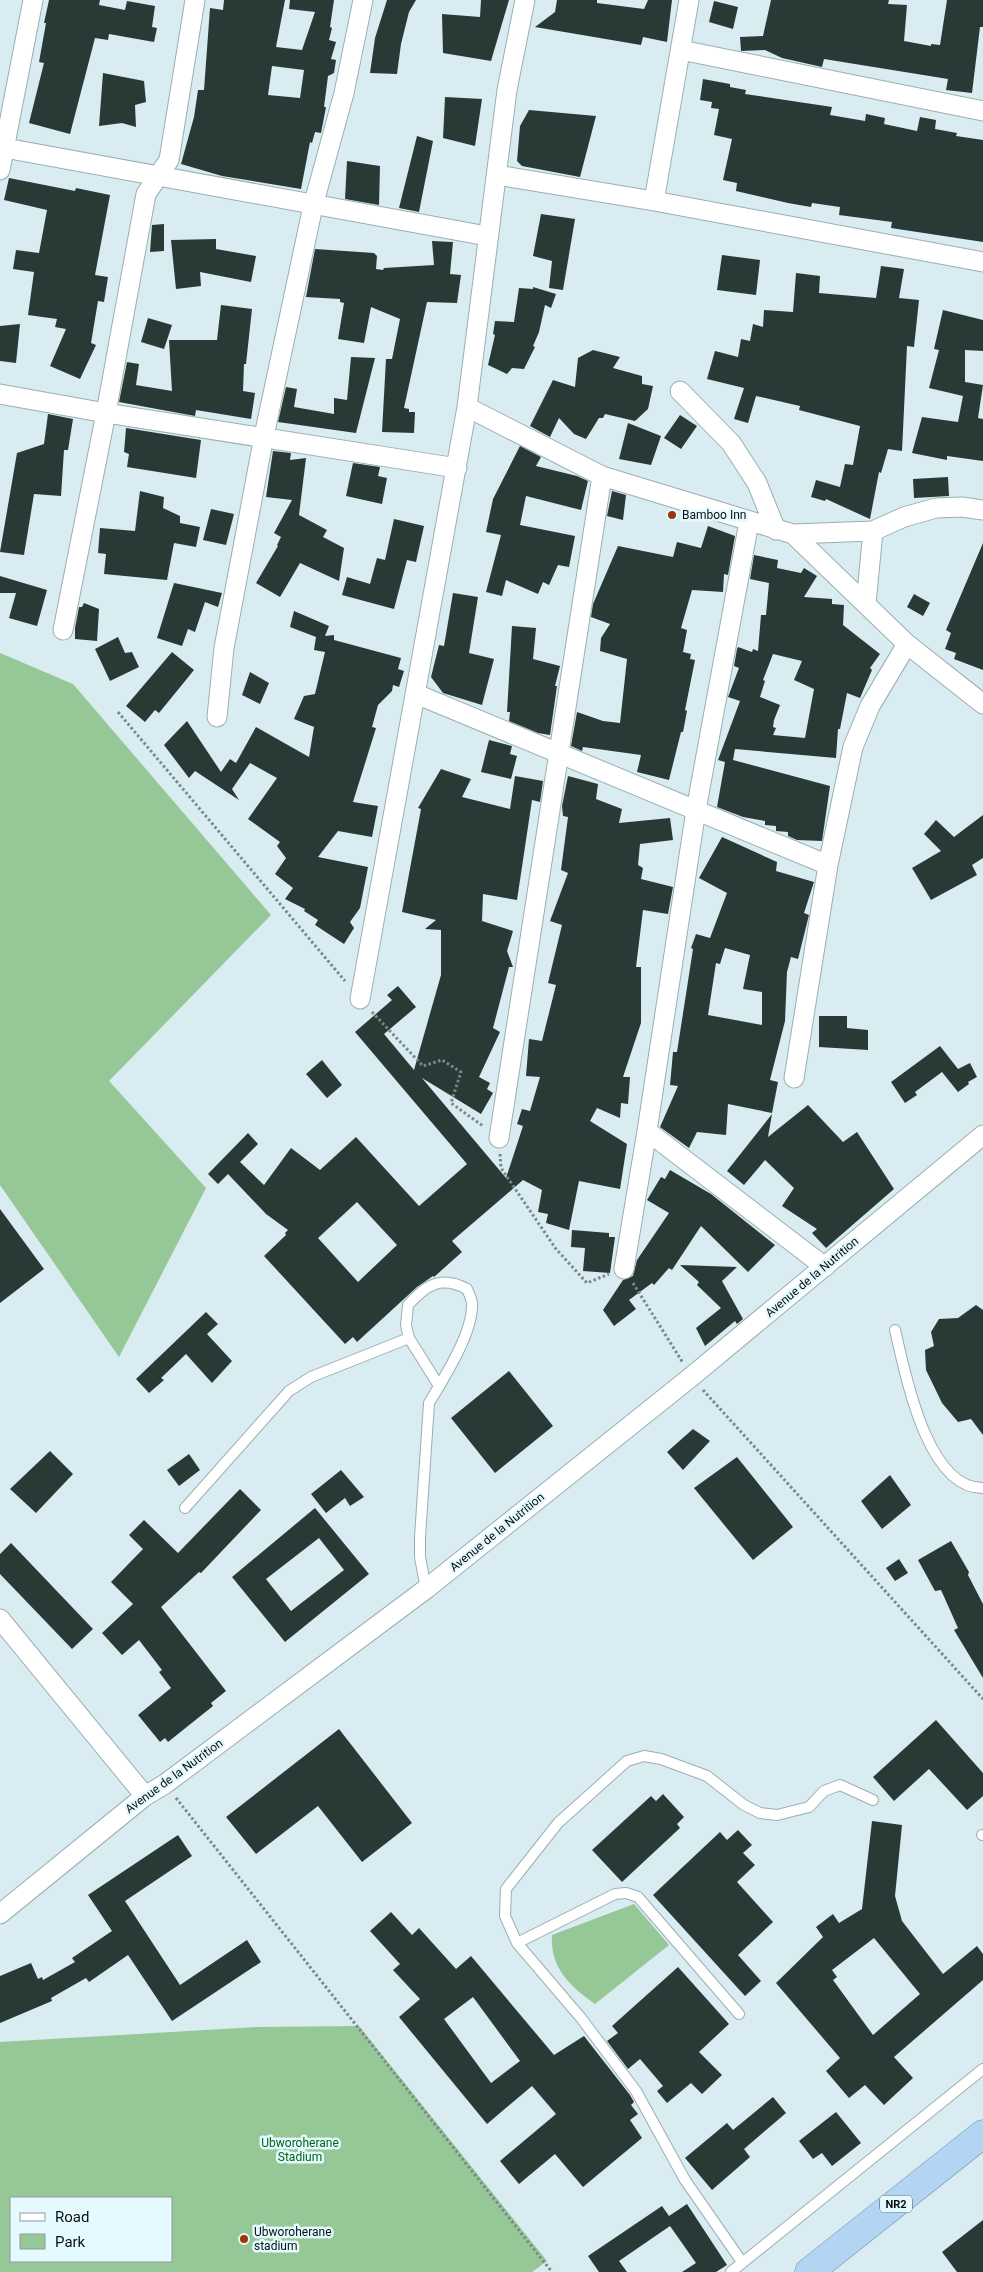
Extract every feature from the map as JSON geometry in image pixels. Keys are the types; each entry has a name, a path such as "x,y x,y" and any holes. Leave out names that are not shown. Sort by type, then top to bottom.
{"highway":[{"name":"NR2","path":"809,2272 983,2134"}],"street":[{"path":"0,170 2,148 33,0"},
{"path":"63,630 106,413 146,194 169,160 195,0"},
{"path":"217,717 224,648 264,436 313,206 344,92 363,0"},
{"path":"360,998 467,407 487,236 497,175 507,90 525,0"},
{"path":"654,201 689,0"},
{"path":"681,50 983,111"},
{"path":"2,148 313,206 487,236"},
{"path":"497,175 654,201 983,262"},
{"path":"680,391 731,443 785,532 866,604 907,644 983,704"},
{"path":"0,394 106,413 264,436 456,468"},
{"path":"467,407 602,476 785,532 873,530 904,517 936,508 962,507 983,510"},
{"path":"499,1138 602,476"},
{"path":"624,1268 696,810 749,522"},
{"path":"866,604 873,530"},
{"path":"794,1078 828,865 853,748 870,706 907,644"},
{"path":"416,694 828,865"},
{"path":"647,1130 825,1266"},
{"name":"Avenue de la Nutrition","path":"0,1914 145,1796 165,1784 426,1589 691,1377 983,1135"},
{"path":"0,1619 145,1796"}],"lane":[{"path":"426,1589 420,1557 429,1403 455,1359 470,1320 472,1303 467,1289 457,1284 442,1282 430,1285 408,1305 406,1325 409,1338 439,1386"},
{"path":"895,1330 912,1399 929,1444 951,1474 975,1488 983,1488"},
{"path":"185,1508 289,1392 311,1377 409,1338"},
{"path":"742,2262 685,2180 636,2091 581,2018 517,1943 505,1916 506,1889 558,1823 627,1761 644,1756 661,1759 707,1776 744,1805 760,1813 776,1815 809,1806 824,1791 840,1785 873,1800"},
{"path":"517,1943 615,1894 626,1893 638,1897 739,2014"},
{"path":"730,2272 983,2069"}],"path":[{"path":"118,712 360,998 423,1066 442,1060 461,1072 451,1103 499,1138 501,1168 556,1249 587,1283 624,1268 691,1377 983,1699"},
{"path":"165,1784 552,2272"}],"green space":[{"path":"0,653 73,684 271,915 109,1081 206,1188 119,1357 0,1185"},
{"path":"634,1904 669,1945 595,2004 570,1983 558,1967 552,1947 552,1935"},
{"name":"Ubworoherane Stadium","path":"359,2026 547,2261 532,2272 0,2272 0,2042 258,2027"}],"building":[{"path":"49,0 100,0 99,5 125,10 127,1 155,6 152,27 157,28 154,42 109,34 108,40 95,38 70,134 29,123 44,63 39,62"},
{"path":"224,0 285,0 276,47 302,50 315,12 289,9 290,0 334,0 329,40 336,42 331,59 336,60 334,73 328,76 324,107 326,107 321,133 315,132 312,143 310,142 301,189 222,176 181,164 194,117 198,90 204,90 210,8 223,10","holes":["272,66 304,70 300,98 268,95"]},
{"path":"387,0 416,0 409,12 401,44 397,74 370,73 375,38"},
{"path":"481,0 509,0 491,61 443,53 442,14 480,17"},
{"path":"557,0 597,0 597,3 644,9 648,0 672,0 667,42 643,37 641,45 535,27 555,12"},
{"path":"771,0 889,0 888,4 907,5 904,41 931,46 931,44 940,45 947,0 983,0 983,27 980,27 972,93 946,90 948,79 824,59 822,67 782,58 765,50 741,51 740,37 763,36"},
{"path":"714,1 738,7 733,29 709,22"},
{"path":"103,73 144,81 146,102 135,105 136,127 122,123 99,126"},
{"path":"703,79 730,84 730,87 746,90 745,94 832,107 830,115 865,121 866,114 885,118 884,124 917,131 920,117 936,120 935,129 957,133 956,136 983,140 983,242 891,228 892,222 839,215 840,207 812,203 811,207 736,191 737,183 723,180 732,139 714,135 719,109 711,108 712,102 700,100"},
{"path":"445,97 482,99 475,146 443,138"},
{"path":"529,110 596,116 580,177 522,166 517,161 520,126"},
{"path":"417,136 433,141 419,212 399,208"},
{"path":"347,161 380,166 379,205 345,199"},
{"path":"9,178 75,191 76,188 110,195 95,275 108,277 104,302 98,301 91,343 96,345 80,379 50,366 66,329 55,327 57,319 28,315 34,272 13,269 16,250 39,253 47,210 4,200"},
{"path":"541,214 575,219 563,290 549,288 552,261 533,256"},
{"path":"164,224 164,251 150,252 152,225"},
{"path":"216,239 216,249 256,256 251,282 200,272 201,286 176,289 171,240"},
{"path":"432,241 453,242 450,274 461,275 457,303 427,302 404,408 409,409 409,412 415,412 414,433 382,432 386,359 392,359 400,319 371,307 364,343 338,339 344,303 340,302 340,299 306,297 315,249 374,253 377,256 376,269 383,270 384,268 434,265"},
{"path":"722,255 760,260 756,295 717,290"},
{"path":"881,266 904,269 899,298 919,300 914,347 907,346 902,451 888,449 881,473 879,472 870,519 826,499 825,501 811,497 816,480 840,487 845,464 853,465 860,426 799,410 800,406 756,396 748,423 734,419 744,388 707,379 715,351 738,357 741,339 750,341 753,324 763,327 764,310 793,312 796,273 820,276 819,293 876,298"},
{"path":"533,287 556,294 551,308 545,305 539,332 533,346 535,347 524,369 512,368 507,374 488,365 495,335 493,334 495,321 514,322 519,288 533,289"},
{"path":"221,305 252,309 246,364 244,364 243,391 255,393 251,419 196,410 195,416 119,402 127,362 139,364 136,385 172,391 169,340 217,340"},
{"path":"943,310 983,320 983,351 965,350 965,382 983,385 978,418 983,419 983,461 947,456 947,460 912,453 922,417 958,422 963,396 929,388 939,350 934,349"},
{"path":"148,318 172,325 164,349 141,342"},
{"path":"20,324 16,363 0,361 0,326"},
{"path":"593,350 620,357 613,368 642,376 642,384 653,386 648,409 635,421 605,414 603,418 599,418 586,439 574,434 559,418 550,437 530,426 553,380 575,387 578,358"},
{"path":"351,357 375,358 356,433 278,422 286,387 297,389 294,407 334,414 334,398 347,400"},
{"path":"48,414 73,419 68,450 64,450 61,496 34,494 24,555 0,552 17,453 44,444"},
{"path":"680,415 697,426 681,449 664,438"},
{"path":"628,423 661,436 651,465 619,459"},
{"path":"126,428 201,440 196,478 127,467 129,454 124,452"},
{"path":"520,446 541,457 536,466 577,476 588,481 581,510 526,496 520,525 575,536 569,567 558,565 549,585 543,582 538,594 506,580 502,596 486,592 501,535 486,532 493,499"},
{"path":"273,451 291,453 290,460 306,458 299,515 327,530 323,537 344,548 339,581 300,563 280,597 256,583 278,546 281,537 274,533 292,500 266,497"},
{"path":"353,463 380,467 378,476 387,478 382,504 346,496"},
{"path":"948,477 949,496 914,498 913,479"},
{"path":"140,491 164,497 163,508 180,516 180,523 200,527 196,547 174,543 167,580 104,574 106,554 98,553 100,528 135,531"},
{"path":"612,491 626,495 623,520 607,516"},
{"path":"211,509 234,514 226,545 203,540"},
{"path":"394,519 424,526 416,562 407,560 394,609 342,595 347,577 370,584 377,558 385,560"},
{"path":"708,526 735,536 728,575 724,574 723,592 692,590 681,628 687,630 683,652 691,654 690,659 695,660 685,710 687,711 683,732 681,732 669,780 637,772 641,755 583,747 582,751 571,746 577,712 603,721 620,723 627,659 600,651 601,638 610,624 591,617 593,604 618,546 673,557 677,542 701,548"},
{"path":"983,543 983,670 954,659 956,653 945,649 951,633 946,630"},
{"path":"754,555 778,560 777,568 801,573 804,568 817,576 804,597 832,599 832,604 844,605 843,625 880,654 870,668 872,670 860,698 847,693 840,729 838,729 836,758 735,749 733,760 830,786 822,841 797,840 788,836 788,832 776,831 776,826 765,825 765,821 743,817 717,807 725,762 718,760 740,701 728,697 739,668 734,666 737,649 738,647 752,652 753,649 758,651 761,615 766,615 769,583 750,579","holes":["773,654 802,661 794,680 814,689 805,738 773,735 776,728 773,727 774,720 780,705 760,697 765,681 763,680"]},
{"path":"0,576 47,590 37,626 9,618 16,593 0,593"},
{"path":"174,583 222,593 218,607 205,602 195,632 188,629 182,646 157,638"},
{"path":"453,593 478,597 469,653 494,659 482,705 443,693 431,677 439,645 444,646"},
{"path":"914,594 930,603 923,616 907,607"},
{"path":"84,603 99,609 97,641 75,639 79,607 82,607"},
{"path":"294,611 329,626 325,636 334,635 334,640 401,658 398,669 404,671 399,687 393,685 392,691 378,705 372,727 376,728 353,802 378,806 372,837 338,831 318,857 368,867 360,908 350,922 354,928 344,944 315,925 318,920 304,911 305,909 285,899 293,888 275,874 286,858 277,846 280,842 248,819 277,778 250,763 232,789 239,800 195,771 189,778 164,745 187,721 221,772 230,759 236,763 256,727 309,757 314,727 294,719 304,696 315,694 325,652 314,650 316,637 290,627"},
{"path":"512,626 536,628 533,659 560,666 555,686 557,686 550,735 538,733 509,721 510,712 507,712"},
{"path":"118,637 125,653 132,652 139,667 110,681 95,649"},
{"path":"172,652 194,670 159,713 155,710 145,722 126,706"},
{"path":"250,672 269,683 260,704 242,695"},
{"path":"489,740 512,746 510,754 517,756 511,779 481,772"},
{"path":"441,769 471,779 462,797 510,809 515,776 543,781 540,802 532,800 517,900 483,894 482,921 513,931 507,951 513,967 509,967 493,1028 500,1032 479,1077 490,1083 487,1089 493,1093 481,1114 422,1078 506,1178 523,1126 517,1124 522,1109 530,1111 540,1077 526,1076 529,1039 542,1041 556,985 548,983 562,925 550,921 568,873 561,870 568,817 563,816 562,806 568,776 598,784 596,799 622,809 619,823 670,818 673,840 640,844 638,865 643,868 641,879 673,887 668,914 643,910 636,967 641,967 641,1023 623,1077 630,1077 628,1104 621,1103 620,1118 597,1108 590,1121 627,1144 620,1189 579,1181 569,1230 546,1223 548,1214 538,1212 542,1190 523,1180 452,1241 462,1252 434,1277 417,1287 357,1342 353,1337 345,1344 264,1256 286,1235 285,1233 288,1230 266,1214 228,1174 218,1184 208,1174 248,1133 258,1144 240,1162 264,1185 291,1148 320,1170 356,1137 419,1206 467,1164 355,1032 392,1000 387,995 398,986 416,1007 384,1034 414,1070 441,975 441,930 425,929 436,920 402,912 421,809 418,808","holes":["357,1202 397,1245 358,1282 318,1238"]},
{"path":"983,815 983,858 972,865 977,875 931,900 912,868 941,851 924,834 936,820 954,837"},
{"path":"722,837 777,862 776,871 814,882 804,913 809,915 798,959 791,957 787,972 785,1021 770,1080 778,1082 772,1113 728,1104 726,1135 697,1132 689,1148 660,1127 678,1086 670,1085 673,1052 677,1052 693,949 691,948 696,934 710,938 727,893 699,878","holes":["725,948 750,955 743,989 762,992 762,1025 708,1015 716,963 720,964"]},
{"path":"819,1016 847,1016 847,1028 868,1030 868,1050 819,1047"},
{"path":"940,1046 958,1069 970,1063 977,1077 968,1082 969,1084 958,1092 942,1072 915,1092 917,1095 905,1103 891,1082"},
{"path":"322,1060 342,1085 327,1098 306,1074"},
{"path":"808,1105 843,1142 857,1132 894,1189 826,1248 812,1233 817,1229 782,1206 794,1188 765,1160 744,1185 727,1171 772,1114 768,1137"},
{"path":"670,1170 711,1194 775,1245 748,1272 701,1226 672,1270 669,1268 654,1285 652,1283 629,1300 636,1309 614,1326 603,1310 623,1280 633,1276 637,1260 669,1213 647,1200 661,1177 665,1179"},
{"path":"0,1209 44,1269 0,1303"},
{"path":"572,1230 609,1233 609,1237 615,1237 610,1273 583,1271 585,1248 571,1247"},
{"path":"680,1265 737,1267 722,1281 743,1319 737,1324 735,1321 705,1346 696,1328 721,1308 697,1285 699,1282"},
{"path":"976,1305 983,1310 983,1435 971,1419 958,1422 942,1403 926,1370 925,1350 934,1346 931,1332 939,1319 958,1318"},
{"path":"206,1312 218,1324 207,1334 232,1361 212,1383 186,1354 161,1378 164,1380 149,1393 136,1379"},
{"path":"509,1371 553,1426 495,1473 451,1418"},
{"path":"693,1429 710,1441 683,1470 667,1452"},
{"path":"50,1451 73,1474 36,1513 10,1489"},
{"path":"189,1454 200,1470 179,1486 167,1470"},
{"path":"737,1457 793,1527 753,1560 694,1488"},
{"path":"341,1470 364,1497 350,1506 345,1498 326,1513 311,1494"},
{"path":"890,1475 911,1505 882,1529 861,1501"},
{"path":"240,1489 261,1510 201,1573 199,1572 161,1607 226,1691 211,1703 213,1706 168,1742 165,1738 160,1742 138,1715 171,1688 159,1672 162,1670 139,1640 122,1655 102,1633 133,1604 111,1582 143,1549 129,1535 144,1520 178,1553"},
{"path":"315,1508 369,1574 285,1642 232,1577","holes":["319,1538 344,1570 291,1611 266,1579"]},
{"path":"951,1541 969,1572 968,1575 983,1604 983,1678 954,1630 958,1628 941,1590 935,1591 918,1560"},
{"path":"11,1543 93,1629 72,1649 0,1574 0,1554"},
{"path":"899,1559 908,1573 895,1581 886,1568"},
{"path":"936,1720 983,1773 983,1796 967,1810 929,1769 894,1801 873,1777"},
{"path":"339,1729 412,1823 362,1862 318,1806 256,1854 226,1817"},
{"path":"663,1794 684,1817 677,1824 680,1828 622,1882 592,1850 651,1796 656,1801"},
{"path":"872,1821 902,1825 895,1896 902,1921 943,1974 977,1946 983,1954 983,1980 894,2057 913,2078 884,2105 865,2085 849,2098 826,2071 840,2058 776,1983 823,1937 816,1927 833,1914 839,1923 862,1909","holes":["874,1938 920,1994 873,2035 833,1980 837,1977 832,1970"]},
{"path":"738,1830 752,1845 743,1853 755,1865 737,1882 773,1922 738,1955 761,1981 745,1996 653,1895 720,1832 727,1840"},
{"path":"178,1835 192,1856 125,1901 180,1985 247,1940 261,1962 172,2021 128,1955 89,1982 86,1978 51,1998 52,2001 0,2023 0,1976 31,1963 38,1979 42,1977 43,1980 75,1962 72,1958 112,1931 88,1895"},
{"path":"391,1912 412,1935 419,1928 456,1969 471,1956 554,2055 584,2036 634,2102 631,2105 638,2114 630,2120 642,2138 583,2187 555,2154 519,2184 500,2161 556,2114 532,2086 487,2124 399,2017 420,1999 393,1970 400,1964 370,1931","holes":["473,1997 520,2061 491,2083 444,2019"]},
{"path":"678,1967 729,2024 699,2052 722,2075 702,2094 691,2083 667,2103 657,2091 663,2086 640,2059 628,2069 607,2041 618,2033 612,2026"},
{"path":"773,2097 786,2113 744,2149 750,2157 712,2190 685,2158 727,2123 733,2130"},
{"path":"836,2112 861,2143 832,2166 822,2153 813,2159 799,2141"},
{"path":"687,2204 727,2265 716,2272 682,2272 696,2263 670,2226 619,2261 627,2272 599,2272 588,2256 662,2206 669,2216"},
{"path":"983,2220 983,2272 957,2272 942,2252"}],"place":[{"name":"Bamboo Inn","path":"672,515"},
{"name":"Ubworoherane stadium","path":"244,2239"}]}
